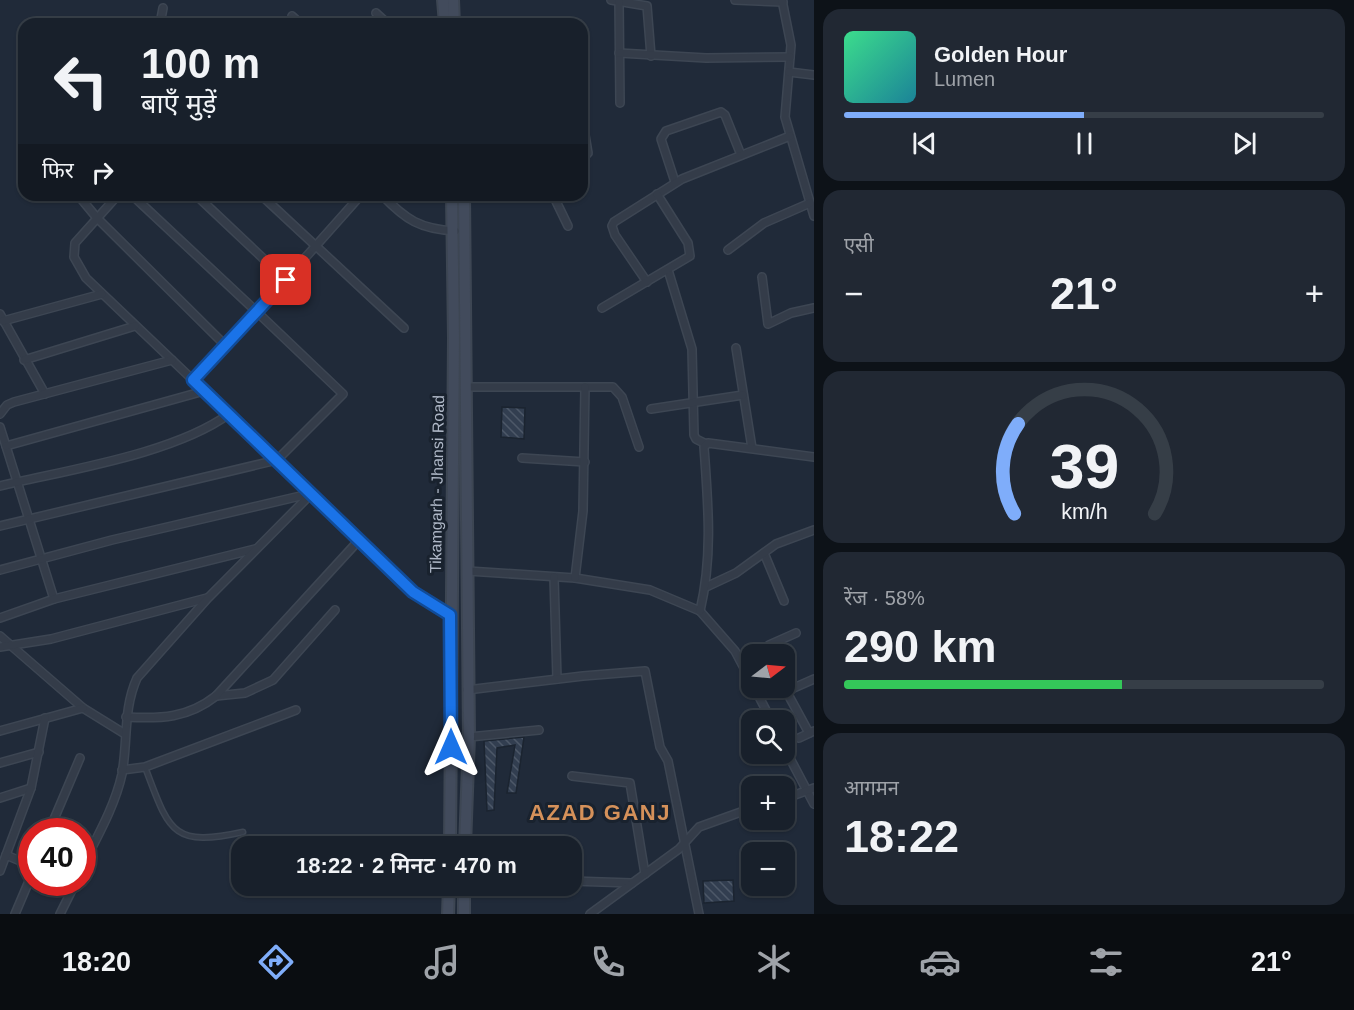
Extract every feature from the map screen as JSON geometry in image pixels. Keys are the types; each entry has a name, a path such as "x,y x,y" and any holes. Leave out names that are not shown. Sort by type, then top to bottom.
{"street":[{"path":"443,0 444,18"},
{"path":"453,0 454,18"},
{"path":"735,0 782,1 790,33 785,117 814,216"},
{"path":"620,104 620,53 615,1 648,7 651,56"},
{"path":"161,18 163,8"},
{"path":"376,13 381,18"},
{"path":"620,53 744,59 790,57"},
{"path":"789,72 814,75"},
{"path":"675,182 661,139 666,131 720,112 724,115 741,155"},
{"path":"647,282 615,235 612,226 675,182 790,136"},
{"path":"602,308 687,258 691,248 657,194"},
{"path":"83,201 97,218 226,346"},
{"path":"113,201 75,243 74,257 86,278 413,592 450,615"},
{"path":"0,526 277,460 343,394 138,201"},
{"path":"202,201 286,280"},
{"path":"267,201 315,248 404,328"},
{"path":"193,380 356,201"},
{"path":"388,201 398,211 423,227 466,231"},
{"name":"Tikamgarh - Jhansi Road","path":"450,836 452,201"},
{"path":"464,201 469,737 465,836"},
{"path":"556,201 568,226"},
{"path":"728,250 764,223 812,204"},
{"path":"668,270 692,349 692,403 695,437 706,444 814,457"},
{"path":"762,277 768,324 791,313 814,308"},
{"path":"45,394 1,317 102,294"},
{"path":"24,360 135,326"},
{"path":"736,348 752,448"},
{"path":"0,414 7,405 172,360"},
{"path":"465,387 616,388 622,397 639,447"},
{"path":"575,578 585,462 585,387"},
{"path":"6,446 204,391"},
{"path":"651,409 743,396"},
{"path":"0,486 155,447 196,434 229,414"},
{"path":"0,427 54,599"},
{"path":"700,611 706,587 711,537 706,444"},
{"path":"522,458 585,462"},
{"path":"96,838 117,794 122,770 130,693 137,678 208,598 311,494"},
{"path":"0,570 40,558 311,494"},
{"path":"452,526 467,527"},
{"path":"706,587 736,573 776,544 814,530"},
{"path":"126,717 174,717 202,706 216,696 360,539"},
{"path":"0,618 54,599 258,548"},
{"path":"764,553 784,601"},
{"path":"468,571 575,578 650,590 700,611 735,651 741,662"},
{"path":"554,577 557,679"},
{"path":"0,647 51,639 208,598"},
{"path":"216,696 245,693 273,680 335,610"},
{"path":"771,644 796,633"},
{"path":"0,636 83,708 124,734"},
{"path":"467,690 645,671 660,747 668,760 699,914"},
{"path":"795,686 814,679"},
{"path":"791,698 812,732 799,738"},
{"path":"0,731 83,708"},
{"path":"122,770 145,767 296,710"},
{"path":"0,871 32,788 45,718"},
{"path":"469,737 539,730"},
{"path":"0,764 39,752"},
{"path":"55,818 80,758"},
{"path":"795,764 811,789 814,804"},
{"path":"572,776 630,783 645,874"},
{"path":"0,798 32,788"},
{"path":"795,795 811,789"},
{"path":"590,914 645,874 685,842 699,827 741,812"},
{"path":"6,855 18,860"},
{"path":"582,881 632,883"},
{"path":"15,914 23,896"},
{"path":"60,914 67,896"},
{"path":"448,896 448,914"},
{"path":"464,896 464,914"}],"lane":[{"path":"145,767 159,804 173,827 187,836 201,839 243,832"}],"building":[{"path":"502,407 525,408 524,439 501,437"},
{"path":"524,737 516,793 507,793 515,745 497,748 494,810 487,811 484,741"},
{"path":"733,880 734,901 704,903 703,881"}],"district":[{"name":"AZAD GANJ","path":"600,812"}],"route":[{"path":"286,280 193,380 413,592 450,615 451,747"}]}
